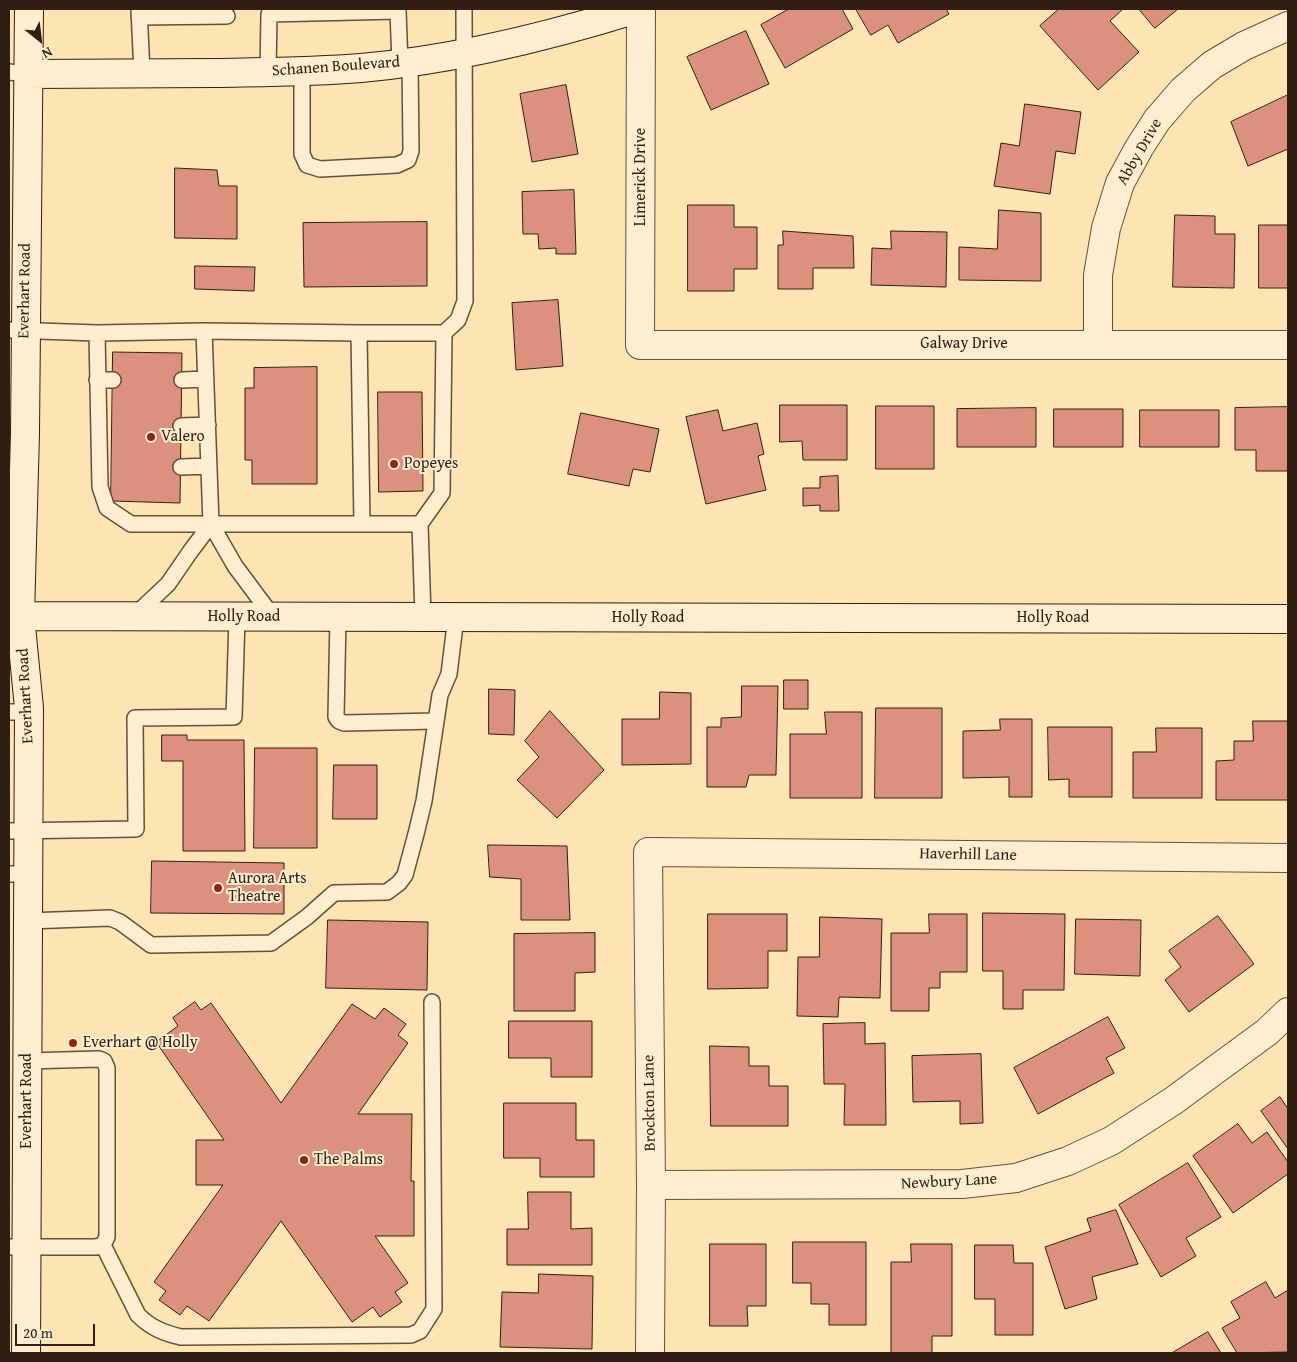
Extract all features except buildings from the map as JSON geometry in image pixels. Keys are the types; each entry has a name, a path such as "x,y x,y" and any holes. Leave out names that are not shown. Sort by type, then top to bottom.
{"street":[{"name":"Everhart Road","path":"26,1353 17,1246 27,1061 28,920 18,874 19,712 15,616 19,73 29,9"},
{"name":"Schanen Boulevard","path":"19,73 268,72 360,68 405,63 509,45 579,28 639,9"},
{"name":"Limerick Drive","path":"639,9 640,345"},
{"name":"Abby Drive","path":"1098,344 1098,275 1106,228 1120,183 1140,148 1163,112 1183,90 1212,65 1244,46 1288,26"},
{"name":"Galway Drive","path":"640,345 1288,345"},
{"name":"Holly Road","path":"15,616 1288,619"},
{"name":"Haverhill Lane","path":"648,852 1288,858"},
{"name":"Brockton Lane","path":"648,852 651,1185 650,1353"},
{"name":"Newbury Lane","path":"651,1185 962,1184 1016,1178 1068,1161 1112,1140 1204,1078 1267,1032 1288,1012"}],"lane":[{"path":"17,330 97,333 204,331 444,333 458,320 465,301 464,9"},
{"path":"268,72 269,14 398,11 405,63 411,151 408,160 397,166 320,169 307,165 302,154 302,71"},
{"path":"142,73 139,13 227,16"},
{"path":"204,331 212,524 234,566 273,617"},
{"path":"97,333 97,380 105,425 105,467 100,487 107,508 131,524 420,524"},
{"path":"359,333 362,524"},
{"path":"423,617 420,524 442,493 444,333"},
{"path":"182,380 206,379"},
{"path":"97,380 113,380"},
{"path":"181,426 208,425"},
{"path":"181,466 209,466"},
{"path":"133,616 168,584 212,524"},
{"path":"19,831 136,829 135,718 234,717 237,616"},
{"path":"338,617 336,717 339,721 344,723 436,721"},
{"path":"28,920 110,918 120,922 151,945 271,943 307,917 334,894 387,892 399,883 405,875 424,801 440,695 449,674 456,617"},
{"path":"27,1061 99,1059 104,1061 107,1068 107,1237 104,1245 138,1315 147,1324 163,1333 182,1337 411,1335 420,1331 434,1309 432,1002"},
{"path":"17,1246 96,1247 104,1245"}],"place":[{"name":"Valero","path":"151,437"},
{"name":"Popeyes","path":"394,464"},
{"name":"Aurora Arts Theatre","path":"218,888"},
{"name":"Everhart @ Holly","path":"73,1043"},
{"name":"The Palms","path":"304,1160"}]}
